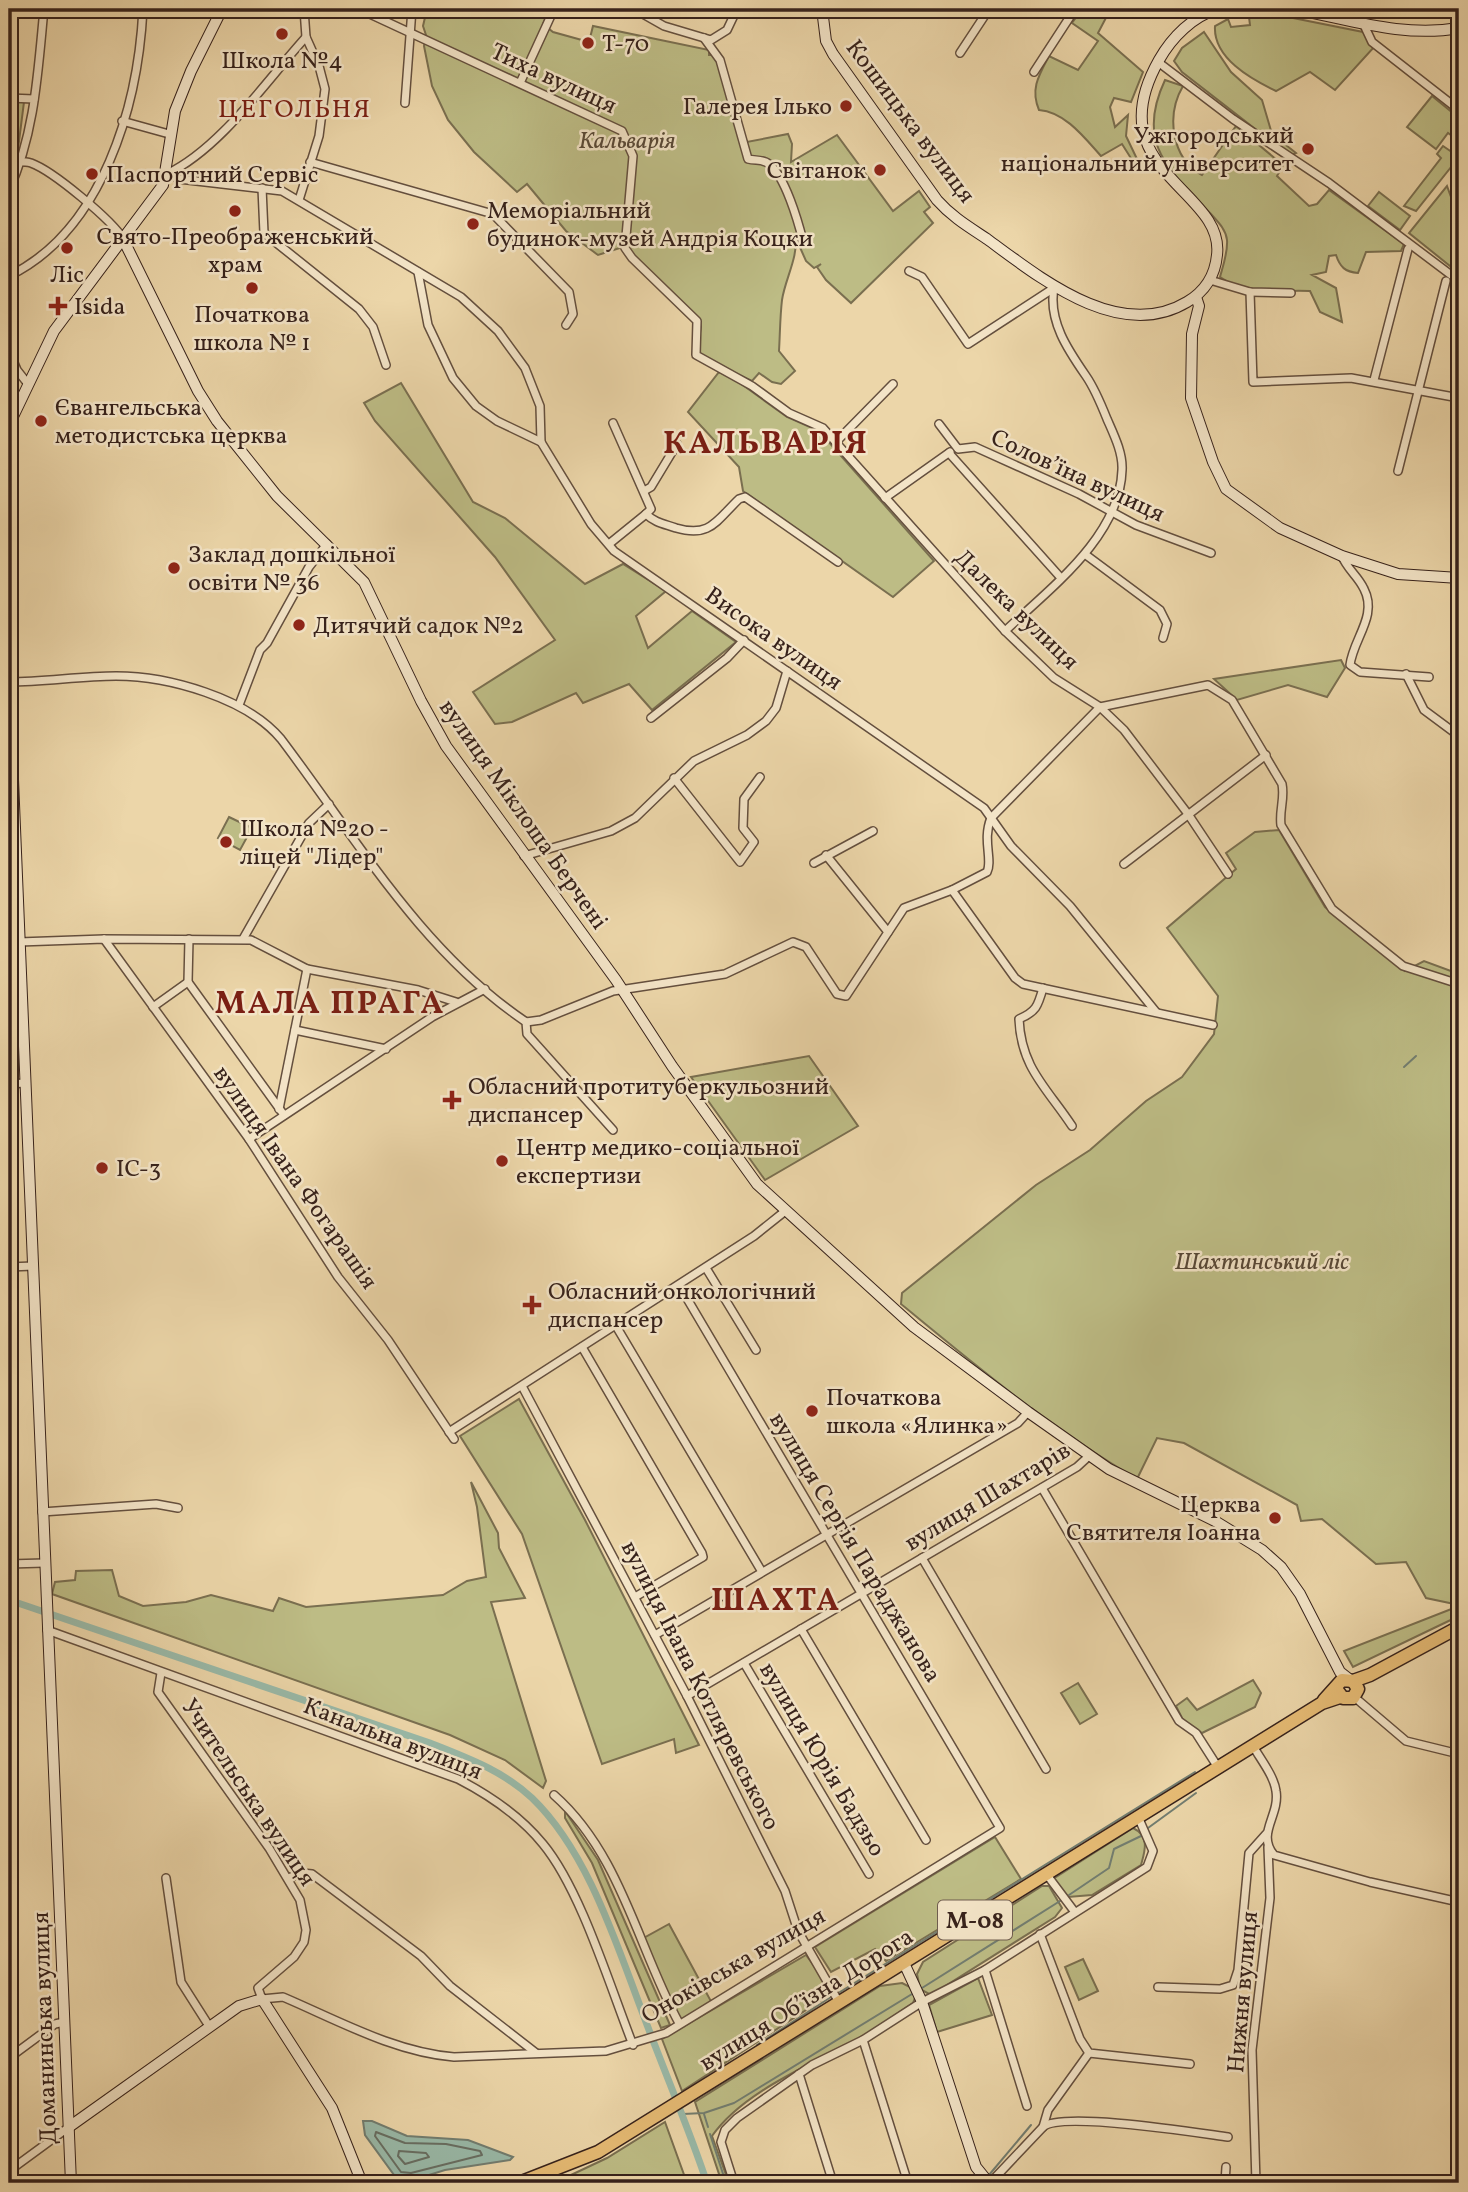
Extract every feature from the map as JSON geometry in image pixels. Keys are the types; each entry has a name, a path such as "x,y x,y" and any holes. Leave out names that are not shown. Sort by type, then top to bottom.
{"highway":[{"name":"вулиця Обʼїзна Дорога","path":"519,2183 597,2151 696,2093 1348,1687 1459,1628"}],"street":[{"path":"9,190 22,162 34,99 44,9"},
{"path":"9,276 52,248 88,204 99,186 122,121 139,52 143,9"},
{"path":"9,425 54,331 157,197 167,174 169,134 184,86 222,9"},
{"path":"299,200 319,136 325,89 319,66 306,37 304,9"},
{"name":"Тиха вулиця","path":"359,9 622,131 632,156 625,239 628,252 697,321 696,355 761,391"},
{"path":"405,103 412,9"},
{"path":"520,83 554,9"},
{"path":"634,9 664,26 716,39 734,20 737,9"},
{"name":"Кошицька вулиця","path":"821,9 826,41 832,54 937,200 963,225 1054,288 1135,316 1176,309 1196,297 1210,280 1218,252 1213,226 1157,162 1143,131 1142,111 1156,66 1174,38 1198,13 1218,9"},
{"path":"960,53 989,9"},
{"path":"1034,72 1076,9"},
{"path":"1293,9 1364,25 1420,32 1459,28"},
{"path":"1364,25 1373,42 1459,110"},
{"path":"167,174 183,167 203,149 306,37"},
{"path":"704,38 720,60 748,159 765,162 776,171 799,223 803,241"},
{"path":"1156,66 1329,183 1459,281"},
{"path":"9,98 34,99"},
{"path":"122,121 169,134"},
{"path":"9,162 36,166 115,226 124,241"},
{"path":"310,162 493,214 569,292 573,314 566,325"},
{"path":"167,174 179,179 282,191 299,200 418,272 468,303 498,331 531,377 538,398 541,442 497,421 464,394 436,348 428,325 418,272"},
{"path":"262,188 264,233 359,309 373,327 386,365"},
{"name":"вулиця Міклоша Берчені","path":"124,241 198,391 217,421 258,476 364,582 421,701 446,746 623,990 744,1168 784,1212 925,1336 1090,1456 1134,1482 1227,1527 1272,1559 1300,1594 1348,1687"},
{"path":"1374,380 1408,249"},
{"path":"909,271 922,277 968,344 1054,288"},
{"path":"1210,280 1250,292 1291,293"},
{"path":"1398,471 1446,281"},
{"path":"1005,631 1086,555 1110,513 1121,479 1121,459 1093,386 1059,333 1052,299 1054,288"},
{"path":"1250,292 1253,382 1266,384 1336,377 1374,380 1459,398"},
{"path":"1196,297 1199,306 1192,334 1191,398 1222,482 1233,495 1280,528 1342,556 1398,573 1459,579"},
{"path":"9,351 17,370 28,384"},
{"path":"836,442 893,384"},
{"name":"Далека вулиця","path":"761,391 789,414 823,428 1005,631 1054,678 1100,707 1124,730 1188,814 1228,874"},
{"path":"609,544 651,509 613,424"},
{"name":"Соловʼїна вулиця","path":"939,424 958,449 975,447 1079,494 1110,513 1212,554"},
{"name":"Висока вулиця","path":"541,442 591,524 614,551 984,808 1011,846 1070,905 1156,1012"},
{"path":"644,491 651,487 677,444"},
{"path":"885,498 958,449"},
{"path":"949,453 1061,578"},
{"path":"646,514 653,521 695,533 705,531 739,499 745,497 838,562"},
{"path":"239,705 260,650 267,643 309,567 327,544"},
{"path":"1086,555 1160,610 1167,624 1163,638"},
{"path":"1342,556 1346,566 1365,590 1369,603 1364,629 1350,665 1360,672 1429,677"},
{"path":"651,718 727,658 744,640"},
{"path":"524,856 621,826 649,808 674,778 694,761 747,736 766,721 776,708 788,671"},
{"path":"1406,674 1424,710 1459,736"},
{"path":"9,682 134,677 239,705 271,728 420,926 451,960 526,1021 541,1020 623,990 725,974 793,942 806,947 842,997 846,996 904,908 952,890 987,872 990,866 985,833 991,818 1100,707 1208,685 1232,700 1282,784 1285,797 1279,812 1281,825 1327,904 1404,966 1459,984"},
{"name":"Доманинська вулиця","path":"9,682 12,858 21,979 71,2183"},
{"path":"1124,864 1266,755"},
{"path":"674,778 740,862 754,842 743,828 744,799 760,777"},
{"path":"243,939 309,823 329,804"},
{"path":"814,863 873,831"},
{"path":"826,856 888,932"},
{"path":"952,890 1015,978 1023,984 1213,1025"},
{"name":"вулиця Івана Фогарашія","path":"104,939 249,1139 338,1277 388,1340 452,1436 523,1386"},
{"path":"189,939 188,982 282,1112"},
{"path":"19,942 243,939 262,944 307,970 418,990 456,1002"},
{"path":"282,1112 307,970"},
{"path":"9,980 21,979"},
{"path":"152,1007 188,982"},
{"path":"1043,988 1038,1007 1033,1013 1019,1018 1020,1039 1040,1086 1056,1101 1072,1126"},
{"path":"249,1139 282,1112 386,1049 456,1002 485,989"},
{"path":"526,1021 527,1034 612,1130"},
{"path":"295,1030 386,1049"},
{"path":"9,1083 25,1083"},
{"path":"523,1386 706,1268 770,1225 784,1212"},
{"path":"9,1267 33,1266"},
{"path":"706,1268 756,1350"},
{"name":"вулиця Сергія Параджанова","path":"678,1286 1000,1828"},
{"path":"616,1326 762,1572"},
{"path":"582,1347 703,1557 635,1597"},
{"name":"вулиця Івана Котляревського","path":"523,1386 687,1696 785,1891 807,1948 828,1979 840,2004"},
{"path":"655,1635 1018,1423 1028,1412"},
{"name":"вулиця Шахтарів","path":"687,1696 1042,1488 1090,1456"},
{"path":"1042,1488 1179,1721 1196,1732 1219,1769"},
{"path":"42,1512 156,1504 178,1508"},
{"path":"922,1559 1046,1769"},
{"path":"9,1564 44,1563"},
{"name":"Канальна вулиця","path":"47,1625 161,1672 458,1779 515,1817 543,1844 561,1873 637,2044"},
{"path":"802,1629 926,1840"},
{"name":"вулиця Юрія Бадзьо","path":"744,1663 869,1874"},
{"name":"Учительська вулиця","path":"161,1672 158,1692 288,1878 300,1900 306,1936 294,1957 258,1988 262,1999"},
{"path":"1348,1687 1406,1741 1459,1754"},
{"path":"1158,1987 1220,1989 1233,1985 1238,1970 1250,1853 1266,1834 1275,1809 1276,1792 1253,1746"},
{"path":"554,1795 570,1809 604,1858 679,2023"},
{"path":"734,2183 722,2146 723,2136 737,2118 799,2074 863,2040 922,2002 985,1970 1150,1863 1153,1850 1139,1819"},
{"name":"Оноківська вулиця","path":"69,2127 209,2026 247,2002 262,1999 282,1997 385,2039 431,2054 508,2055 606,2051 637,2044 666,2033 1000,1828"},
{"name":"Нижня вулиця","path":"1256,2183 1252,2050 1270,1898 1266,1834"},
{"path":"1268,1847 1274,1855 1285,1859 1459,1902"},
{"path":"288,1878 302,1873 312,1874 421,1956 450,1986 537,2054"},
{"path":"1047,1875 1074,1911"},
{"path":"166,1878 181,1982 209,2026"},
{"path":"1040,1934 1080,2039 1090,2053 1190,2064"},
{"path":"905,1963 922,2002 976,2167 990,2183 1049,2122 1087,2121 1228,2137"},
{"path":"985,1970 1027,2106"},
{"path":"262,1999 332,2108 362,2183"},
{"path":"9,2058 55,2024 64,2022"},
{"path":"508,2055 516,2040"},
{"path":"863,2040 908,2183"},
{"path":"1043,2127 1053,2102 1090,2053"},
{"path":"799,2074 833,2183"},
{"path":"9,2171 69,2127"},
{"path":"1225,2183 1226,2167"}],"green space":[{"name":"Кальварія","path":"427,9 495,9 547,15 543,24 553,32 589,42 593,26 709,50 709,55 715,55 719,63 737,130 747,142 788,134 792,144 791,162 837,135 893,211 919,191 930,207 924,212 933,223 851,303 826,280 817,267 821,264 814,268 806,261 795,236 795,251 782,300 779,351 795,371 781,384 772,382 759,373 752,381 701,357 697,350 701,327 699,318 633,256 626,246 598,255 566,231 527,184 517,192 474,152 448,120 432,86 424,46 426,35 423,26"},
{"path":"1082,9 1109,12 1098,33 1143,72 1131,102 1114,98 1110,107 1115,127 1128,115 1126,136 1137,159 1134,163 1122,144 1101,156 1066,120 1039,110 1036,102 1037,82 1049,56 1078,70 1098,41 1072,23"},
{"path":"1273,14 1363,32 1375,46 1335,90 1310,72 1276,91 1235,66 1220,48 1215,26 1228,19 1231,27 1250,25 1249,17"},
{"path":"1204,32 1231,72 1262,100 1272,134 1296,153 1290,156 1182,72 1174,61 1182,48"},
{"path":"1165,80 1183,86 1174,110 1175,135 1184,158 1202,175 1236,126 1283,165 1277,176 1309,206 1317,204 1329,190 1404,244 1401,251 1366,252 1358,273 1344,268 1336,255 1329,256 1326,272 1312,275 1336,288 1342,322 1320,312 1310,291 1252,289 1240,287 1220,277 1227,249 1225,232 1181,183 1161,154 1155,139 1157,102"},
{"path":"1432,96 1459,118 1459,141 1448,133 1436,149 1407,127"},
{"path":"9,102 24,102 17,157 10,156"},
{"path":"1443,146 1459,157 1416,211 1404,206 1441,158 1437,154"},
{"path":"1447,186 1451,197 1459,187 1459,254 1450,266 1409,233"},
{"path":"1379,192 1410,216 1400,230 1368,206"},
{"path":"719,372 733,378 787,417 819,431 934,561 893,597 743,491 739,467 688,412"},
{"path":"401,383 473,502 505,518 585,584 623,564 666,591 636,616 648,648 692,611 736,642 652,710 629,684 583,703 576,693 512,722 495,724 473,692 555,640 495,557 375,421 364,403"},
{"path":"1341,660 1345,668 1327,697 1288,685 1237,700 1214,679"},
{"path":"229,817 252,828 240,850 218,838"},
{"name":"Шахтинський ліс","path":"1279,830 1325,907 1405,971 1424,961 1459,974 1459,1605 1426,1598 1406,1562 1376,1564 1322,1519 1301,1521 1297,1505 1184,1443 1157,1438 1137,1479 1045,1418 986,1374 901,1304 902,1293 1036,1185 1090,1150 1146,1101 1182,1077 1214,1034 1218,996 1167,928 1236,869 1226,853 1255,832"},
{"path":"809,1056 858,1126 765,1180 691,1077"},
{"path":"519,1399 585,1520 699,1745 676,1753 674,1739 602,1764 522,1534 460,1436"},
{"path":"471,1482 498,1533 499,1548 525,1598 491,1602 546,1781 543,1788 505,1760 450,1735 52,1594 55,1582 75,1580 76,1571 112,1570 119,1596 143,1606 186,1602 211,1595 273,1611 279,1598 306,1607 443,1595 467,1581 486,1577"},
{"path":"1459,1606 1459,1616 1353,1667 1344,1651"},
{"path":"1253,1680 1261,1693 1255,1707 1202,1733 1183,1720 1176,1706 1187,1698 1197,1710"},
{"path":"1078,1683 1097,1714 1080,1724 1061,1693"},
{"path":"565,1811 598,1860 670,2025 661,2028 592,1863 565,1818"},
{"path":"1133,1828 1144,1840 1141,1865 1092,1895 1068,1897 1053,1879"},
{"path":"995,1837 1021,1879 886,1961 875,1949 831,1972 815,1947"},
{"path":"1042,1886 1049,1886 1062,1908 1055,1917 931,1995 920,1989 917,1974 923,1962"},
{"path":"669,1924 713,2005 679,2023 642,1939"},
{"path":"806,1955 826,1982 829,1995 682,2091 662,2039"},
{"path":"1083,1959 1098,1991 1079,2000 1065,1967"},
{"path":"978,1978 992,2015 937,2032 929,2005"},
{"path":"902,1983 910,1987 916,1995 913,2003 862,2037 777,2081 725,2120 712,2136 729,2183 722,2183 695,2102 880,1986"},
{"path":"665,2122 687,2183 620,2183 615,2177 592,2183 554,2183 607,2158"}],"water":[{"path":"363,2121 372,2121 407,2136 468,2140 513,2157 510,2160 445,2170 413,2180 397,2179 365,2135"}],"waterway":[{"path":"1404,1067 1416,1056"},
{"path":"9,1600 430,1743 484,1766 521,1788 552,1820 585,1871 622,1958 707,2183"},
{"path":"840,1992 1195,1772"},
{"path":"1148,1828 1196,1793"},
{"path":"1069,1895 1109,1868 1114,1849 1141,1836"},
{"path":"922,1988 1060,1901"},
{"path":"683,2114 704,2113 734,2103 912,1994"},
{"path":"757,2045 831,1997"},
{"path":"704,2114 708,2127"},
{"path":"989,2175 1031,2125"},
{"path":"710,2134 726,2183"}],"place":[{"name":"Школа №4","path":"282,34"},
{"name":"Т-70","path":"588,43"},
{"name":"Галерея Ілько","path":"846,106"},
{"name":"Ужгородський національний університет","path":"1308,149"},
{"name":"Світанок","path":"880,170"},
{"name":"Паспортний Сервіс","path":"92,174"},
{"name":"Свято-Преображенський храм","path":"235,211"},
{"name":"Меморіальний будинок-музей Андрія Коцки","path":"473,224"},
{"name":"Ліс","path":"67,248"},
{"name":"Початкова школа № 1","path":"252,288"},
{"name":"Isida","path":"58,306"},
{"name":"Євангельська методистська церква","path":"41,421"},
{"name":"Заклад дошкільної освіти № 36","path":"174,568"},
{"name":"Дитячий садок №2","path":"299,625"},
{"name":"Школа №20 - ліцей \"Лідер\"","path":"226,842"},
{"name":"Обласний протитуберкульозний диспансер","path":"452,1100"},
{"name":"Центр медико-соціальної експертизи","path":"502,1161"},
{"name":"ІС-3","path":"102,1168"},
{"name":"Обласний онкологічний диспансер","path":"532,1305"},
{"name":"Початкова школа «Ялинка»","path":"812,1411"},
{"name":"Церква Святителя Іоанна","path":"1275,1518"}],"district":[{"name":"ЦЕГОЛЬНЯ","path":"295,108"},
{"name":"КАЛЬВАРІЯ","path":"766,442"},
{"name":"МАЛА ПРАГА","path":"330,1002"},
{"name":"ШАХТА","path":"776,1599"}]}
